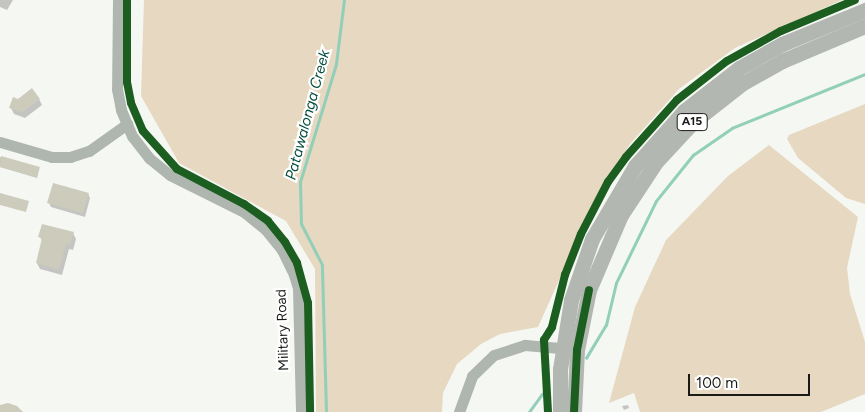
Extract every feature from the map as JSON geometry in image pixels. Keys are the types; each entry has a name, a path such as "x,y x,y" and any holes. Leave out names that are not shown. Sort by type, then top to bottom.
{"main road":[{"name":"A15","path":"560,412 560,369 570,349 571,300 592,239 613,199 658,138 701,96 739,68 782,44 865,10"},
{"name":"A15","path":"574,412 575,373 569,347 579,307 589,290 621,215 656,162 693,122 723,97 768,68 865,26"}],"street":[{"name":"Military Road","path":"118,0 117,89 127,124 141,148 159,167 244,212 266,230 282,250 298,288 301,412"},
{"path":"0,142 52,157 70,157 88,151 127,124"},
{"path":"459,412 472,376 494,356 525,345 570,349"}],"shaded area":[{"path":"144,0 842,0 735,48 679,89 630,144 593,205 538,327 500,334 481,344 457,364 443,393 442,412 316,412 315,269 286,221 179,163 141,96"},
{"path":"865,104 865,204 846,198 798,158 787,139 789,135"},
{"path":"769,145 858,217 847,268 850,294 865,342 865,394 821,412 640,412 634,393 609,403 635,307 666,240 728,176"}],"building":[{"path":"32,88 40,99 22,112 9,108 13,97 18,99"},
{"path":"1,156 40,167 37,177 0,167"},
{"path":"53,183 89,193 83,213 47,203"},
{"path":"0,193 29,201 26,212 0,205"},
{"path":"42,224 74,232 70,245 66,244 59,270 36,263 42,238 38,237"},
{"path":"8,403 17,406 23,412 0,412 0,405"}],"waterway":[{"name":"Patawalonga Creek","path":"326,412 322,265 301,224 300,182 336,64 344,0"},
{"path":"586,358 606,325 616,283 656,201 693,155 732,128 865,74"},
{"path":"529,412 542,394"}],"cycle path":[{"path":"127,0 127,82 131,103 143,131 177,169 244,204 268,221 285,242 297,263 308,303 310,412"},
{"path":"548,412 544,340 552,327 565,275 581,234 608,182 626,157 677,100 727,61 781,31 855,0"},
{"path":"574,412 577,350 589,290"}]}
